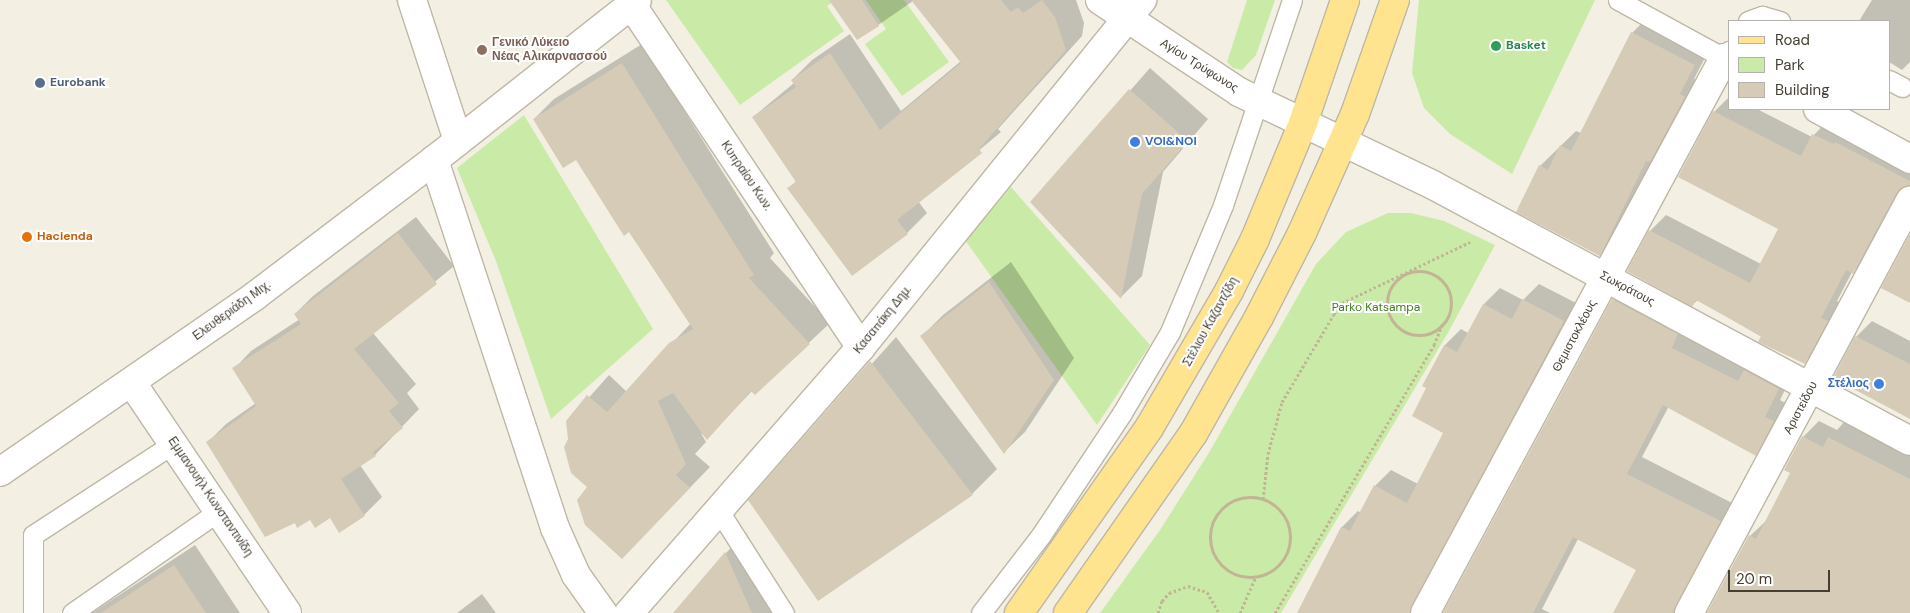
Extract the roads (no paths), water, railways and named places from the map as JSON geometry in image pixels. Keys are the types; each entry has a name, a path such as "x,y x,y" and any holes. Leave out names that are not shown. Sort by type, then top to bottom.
{"main road":[{"name":"Στέλιου Καζαντζίδη","path":"1019,613 1104,495 1193,356 1255,239 1303,123 1345,0"},
{"path":"1068,613 1193,434 1258,317 1343,141 1395,0"}],"street":[{"path":"412,0 458,141"},
{"name":"Αγίου Τρύφωνος","path":"1100,0 1134,9 1198,67 1257,101 1343,141"},
{"name":"Ελευθεριάδη Μιχ.","path":"0,472 255,296 434,160 634,2"},
{"name":"Κυπραίου Κων.","path":"634,2 861,347"},
{"name":"Κασαπάκη Δημ.","path":"629,613 861,347 1134,9"},
{"name":"Θεμιστοκλέους","path":"1424,613 1727,56"},
{"path":"1820,110 1910,160"},
{"name":"Σωκράτους","path":"1343,141 1507,225 1910,440"},
{"path":"434,160 555,528 576,575 603,613"},
{"name":"Αριστείδου","path":"1689,613 1812,388 1910,201"},
{"name":"Εμμανουήλ Κωνσταντινίδη","path":"132,382 287,613"}],"lane":[{"path":"981,613 1041,535 1122,413 1170,332 1207,248 1292,0"},
{"path":"1618,0 1727,56"},
{"path":"1751,20 1762,16 1776,20"},
{"path":"33,613 33,535 174,443"},
{"path":"72,613 219,511"},
{"path":"719,511 784,613"}],"place":[{"name":"Basket","path":"1496,46"},
{"name":"Γενικό Λύκειο Νέας Αλικαρνασσού","path":"482,50"},
{"name":"Eurobank","path":"40,83"},
{"name":"VOI&NOI","path":"1135,142"},
{"name":"Hacienda","path":"27,237"},
{"name":"Στέλιος","path":"1879,384"}],"park label":[{"name":"Parko Katsampa","path":"1376,308"}]}
